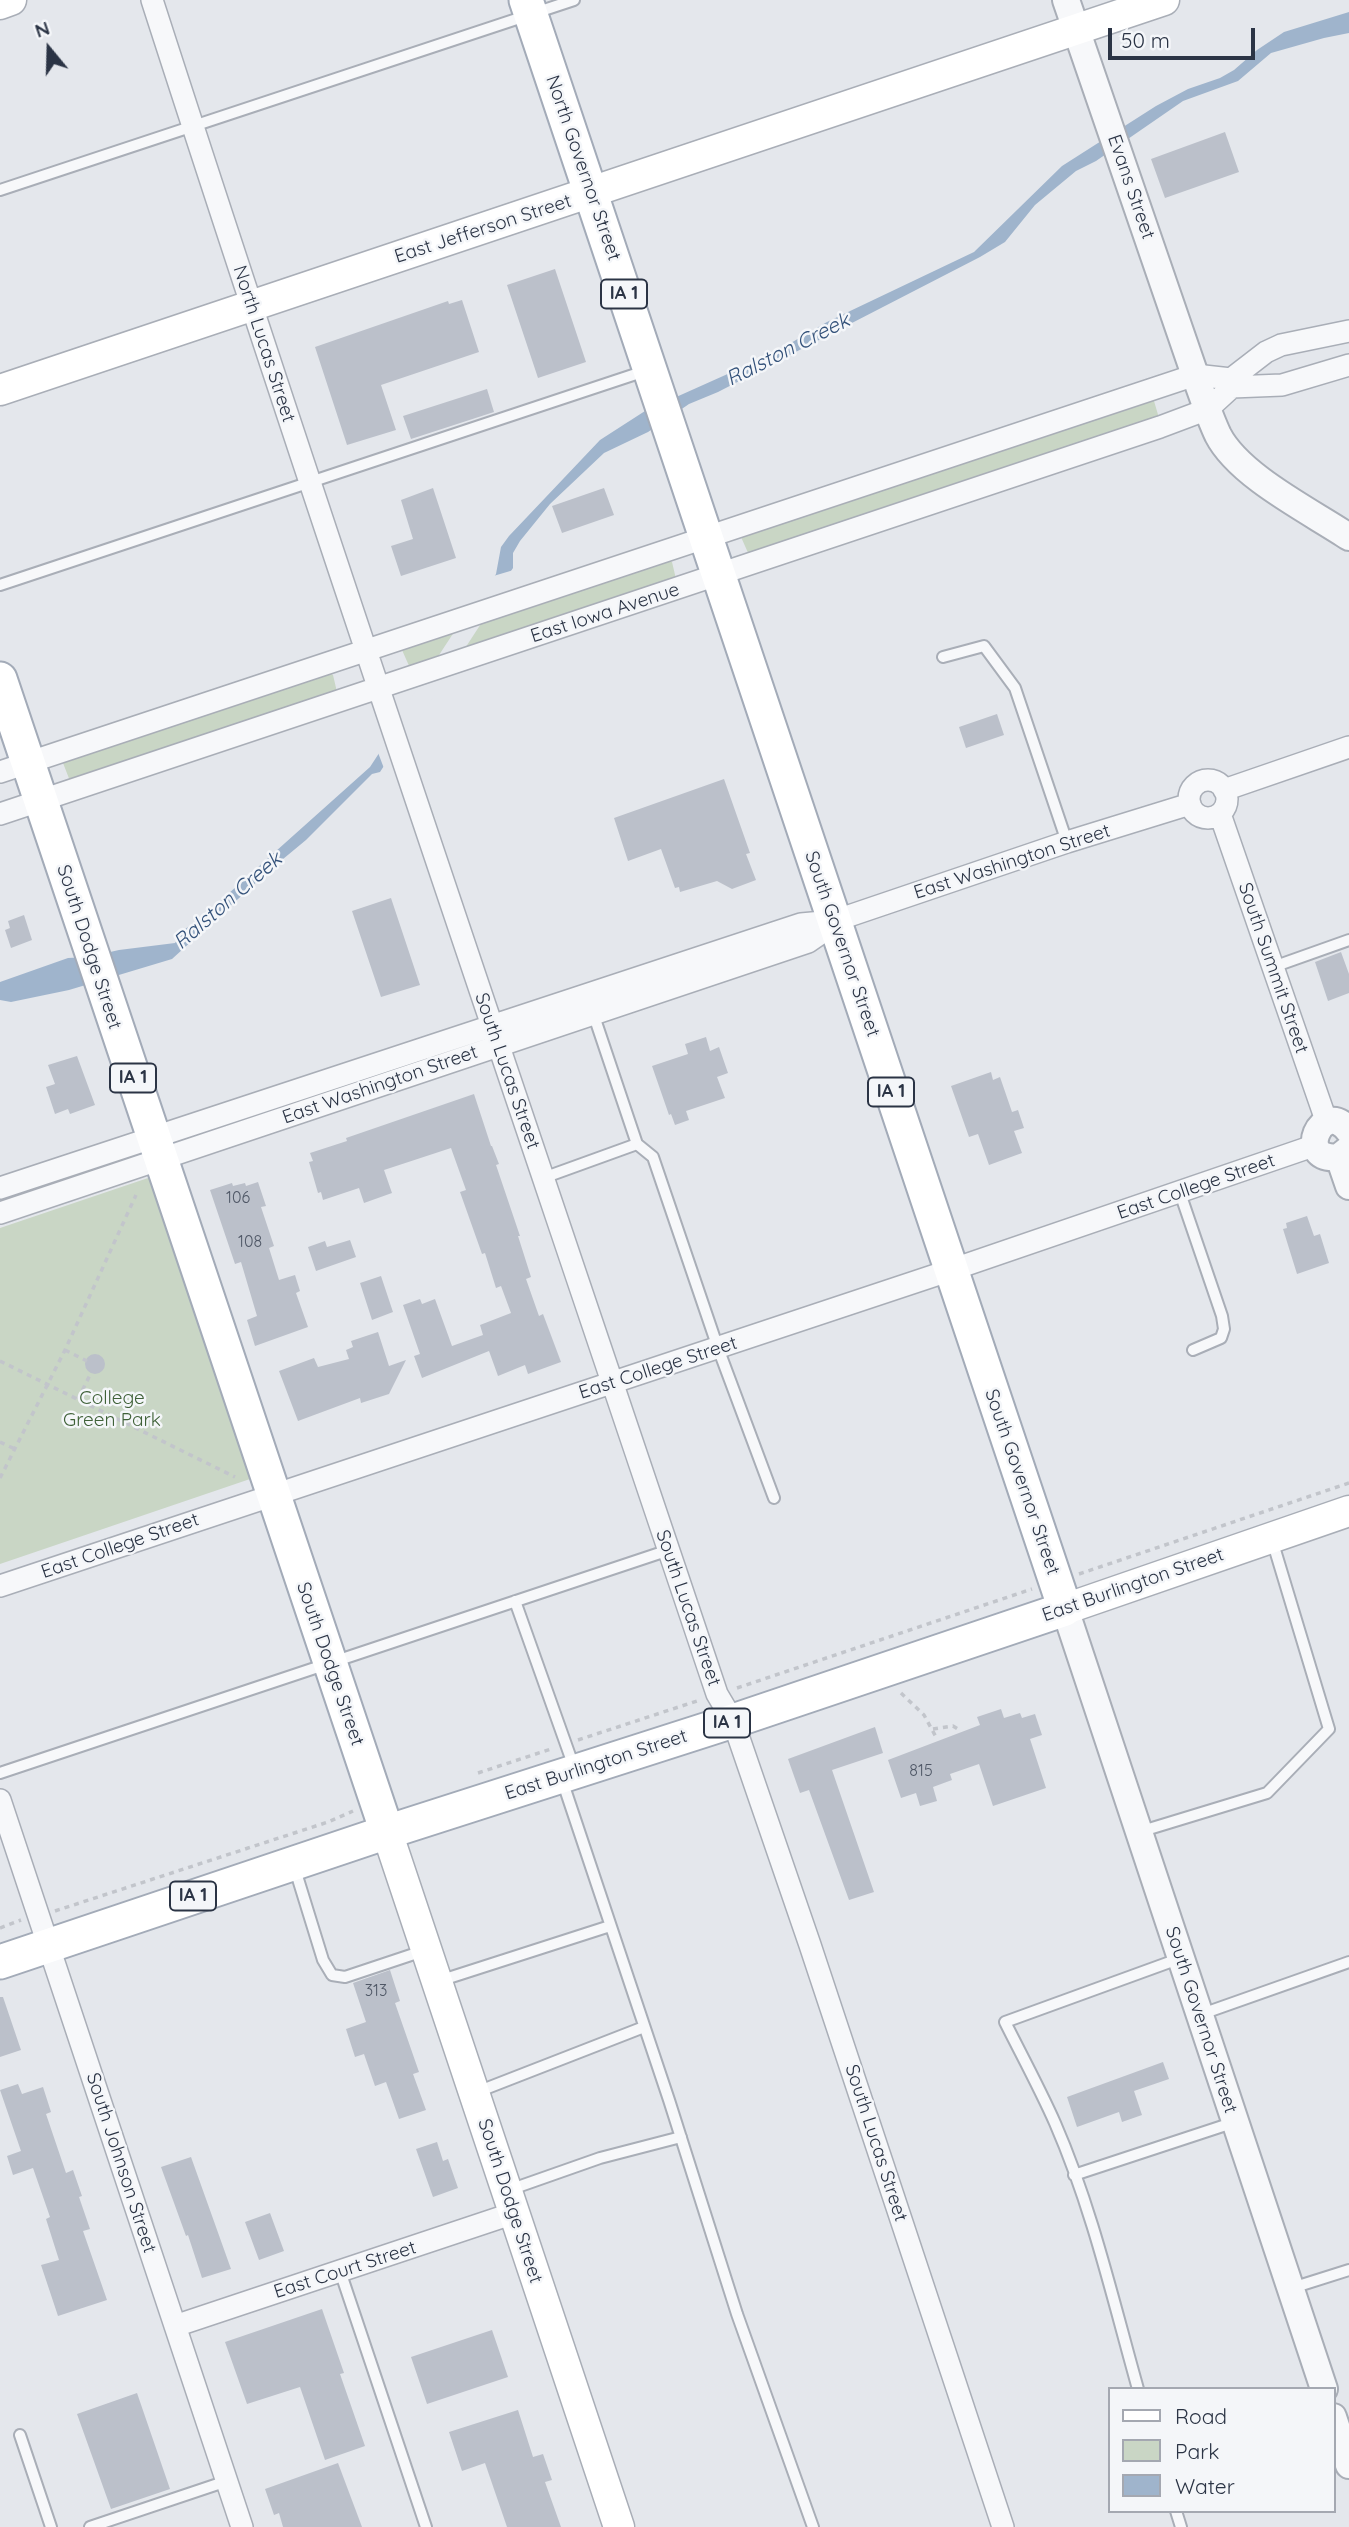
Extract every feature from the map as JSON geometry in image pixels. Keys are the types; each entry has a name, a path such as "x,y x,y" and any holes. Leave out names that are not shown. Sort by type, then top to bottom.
{"main road":[{"path":"0,4 11,0"},
{"name":"East Jefferson Street","path":"0,390 1164,0"},
{"name":"North Governor Street","path":"528,7 718,576"},
{"name":"South Governor Street","path":"718,576 1060,1595"},
{"name":"IA 1","path":"0,679 14,767 40,800"},
{"name":"South Dodge Street","path":"40,800 619,2527"},
{"name":"East Burlington Street","path":"0,1962 43,1930 293,1863 382,1818 567,1764 1060,1595 1271,1538 1349,1511"}],"street":[{"name":"North Lucas Street","path":"152,0 379,687"},
{"name":"Evans Street","path":"1066,0 1195,374 1219,436 1246,468 1349,537"},
{"path":"1195,374 1231,379 1266,352 1281,345 1349,331"},
{"path":"1208,409 1232,387 1282,385 1349,365"},
{"name":"East Iowa Avenue","path":"14,767 1195,374"},
{"name":"East Iowa Avenue","path":"0,814 718,576 1208,409"},
{"name":"South Lucas Street","path":"379,687 669,1550 810,1945 1003,2527"},
{"path":"1224,790 1349,747"},
{"path":"1203,781 1215,782 1224,790 1226,805 1220,814 1209,818 1193,811 1190,804 1192,788 1203,781"},
{"name":"East Washington Street","path":"0,1213 157,1149 495,1035 802,924 834,921 1067,842 1190,804"},
{"name":"South Summit Street","path":"1220,814 1336,1141 1349,1186"},
{"name":"East Washington Street","path":"495,1035 593,1013 808,942 834,921"},
{"name":"East College Street","path":"0,1586 1336,1141"},
{"name":"East Washington Street","path":"0,1188 157,1149"},
{"name":"South Governor Street","path":"1060,1595 1323,2387"},
{"name":"South Johnson Street","path":"0,1800 242,2527"},
{"name":"East Court Street","path":"175,2326 340,2272 510,2202"},
{"path":"1335,2422 1348,2456"}],"lane":[{"path":"0,190 193,126 528,7 574,0"},
{"path":"0,585 310,482 653,382"},
{"path":"943,657 984,646 1015,688 1067,842"},
{"path":"1273,967 1349,940"},
{"path":"593,1013 637,1144 653,1157 718,1348 774,1498"},
{"path":"543,1178 637,1144"},
{"path":"1180,1193 1224,1329 1221,1338 1193,1350"},
{"path":"1139,1832 1267,1793 1329,1729 1271,1538"},
{"path":"0,1773 669,1550"},
{"path":"515,1601 567,1764 610,1926 737,2314 813,2527"},
{"path":"293,1863 323,1960 332,1975 345,1977 426,1950"},
{"path":"436,1982 610,1926"},
{"path":"1137,2387 1090,2219 1055,2124 1005,2022 1181,1958"},
{"path":"1199,2014 1349,1962"},
{"path":"474,2093 644,2027"},
{"path":"1074,2175 1235,2122"},
{"path":"510,2202 600,2158 681,2137"},
{"path":"1290,2288 1349,2270"},
{"path":"340,2272 426,2527"},
{"path":"20,2435 51,2527"},
{"path":"90,2527 227,2481"}],"path":[{"path":"0,1478 65,1350 136,1195"},
{"path":"65,1350 87,1361"},
{"path":"0,1361 235,1477"},
{"path":"78,1399 92,1373"},
{"path":"0,1442 15,1449"},
{"path":"473,1775 567,1764 1060,1595 1349,1483"},
{"path":"901,1693 924,1715 936,1737"},
{"path":"932,1730 953,1726 961,1731"},
{"path":"0,1928 43,1930 64,1909 382,1818"}],"green space":[{"path":"1152,399 1159,418 749,555 741,537 743,534"},
{"path":"665,559 672,562 676,579 410,668 402,650 404,646"},
{"path":"330,673 333,675 337,692 70,781 63,763 65,759"},
{"name":"College Green Park","path":"151,1177 253,1478 0,1564 0,1228"}],"water":[{"name":"Ralston Creek","path":"1349,12 1349,33 1271,53 1238,81 1183,101 1096,161 1076,171 1035,205 1005,242 980,257 718,392 689,404 648,432 604,453 550,504 520,541 513,553 513,568 380,772 372,774 306,840 172,959 69,990 11,1002 0,1000 0,982 68,958 175,943 184,930 209,911 370,767 496,574 501,547 600,440 645,411 770,355 827,322 974,252 1062,166 1156,106 1234,70 1284,32"}],"pier":[{"path":"517,569 385,771 377,750 490,577"}],"building":[{"path":"1225,132 1239,172 1165,198 1151,159"},
{"path":"555,269 586,362 538,378 507,285"},
{"path":"462,300 479,352 381,385 396,430 347,445 315,347 448,301 449,304"},
{"path":"487,389 494,412 411,439 403,416"},
{"path":"433,488 456,558 401,576 391,546 413,539 401,500"},
{"path":"604,488 614,515 562,533 552,506"},
{"path":"997,714 1004,735 966,748 959,727"},
{"path":"724,779 750,853 746,854 756,880 732,889 717,881 680,892 679,887 675,888 661,849 628,861 614,818"},
{"path":"391,898 420,985 381,997 352,911"},
{"path":"24,915 32,940 11,948 5,930 10,928 8,921"},
{"path":"1341,952 1349,974 1349,993 1328,1001 1315,962"},
{"path":"706,1037 710,1051 719,1047 728,1073 717,1077 725,1098 686,1111 689,1120 675,1125 652,1066 688,1054 685,1044"},
{"path":"77,1056 95,1105 70,1114 68,1109 55,1114 46,1087 55,1084 48,1065"},
{"path":"991,1072 993,1080 1000,1077 1012,1112 1018,1110 1024,1128 1014,1131 1022,1153 989,1165 978,1134 969,1137 951,1086"},
{"path":"474,1094 499,1164 496,1165 520,1236 531,1277 526,1279 539,1316 543,1314 561,1362 528,1374 525,1365 498,1376 489,1351 422,1378 414,1356 420,1354 403,1305 420,1299 422,1304 435,1299 452,1346 483,1335 480,1325 511,1313 501,1286 496,1288 485,1253 482,1254 460,1192 466,1190 451,1148 384,1170 392,1193 364,1203 359,1188 323,1200 321,1192 318,1193 309,1162 313,1161 310,1153"},
{"path":"258,1182 266,1206 261,1207 274,1246 269,1248 279,1280 295,1275 300,1291 296,1293 308,1327 255,1346 247,1320 257,1316 241,1262 235,1264 210,1190 232,1183 233,1186 245,1183 246,1186"},
{"path":"1307,1216 1314,1236 1320,1234 1329,1263 1297,1274 1283,1229 1287,1228 1286,1223"},
{"path":"350,1240 356,1257 316,1271 308,1247 325,1241 327,1247"},
{"path":"381,1276 393,1312 372,1320 360,1283"},
{"path":"378,1332 389,1366 406,1360 389,1394 361,1403 360,1398 298,1421 279,1371 314,1358 318,1367 349,1359 346,1350 353,1347 351,1341"},
{"path":"95,1354 102,1357 105,1364 102,1371 95,1374 88,1371 85,1364 88,1357"},
{"path":"1001,1709 1004,1718 1020,1713 1022,1718 1035,1714 1042,1735 1030,1739 1046,1788 993,1806 979,1764 950,1774 952,1780 933,1787 937,1801 920,1806 916,1793 901,1798 888,1760 980,1725 977,1717"},
{"path":"875,1727 883,1753 832,1770 874,1892 849,1900 809,1790 800,1793 788,1759"},
{"path":"390,1970 400,2001 395,2003 419,2072 413,2074 426,2110 399,2119 386,2082 375,2086 364,2054 355,2057 346,2029 366,2022 353,1983"},
{"path":"0,1997 3,1997 21,2050 0,2057"},
{"path":"1163,2062 1169,2079 1134,2091 1142,2115 1122,2122 1119,2112 1077,2127 1067,2097"},
{"path":"18,2084 22,2094 43,2087 51,2112 46,2114 66,2173 73,2170 82,2196 79,2197 90,2229 83,2231 107,2300 58,2316 41,2265 59,2260 46,2219 50,2217 33,2168 13,2175 7,2156 21,2151 0,2090"},
{"path":"437,2142 443,2161 448,2159 458,2188 433,2197 416,2149"},
{"path":"191,2157 231,2269 202,2278 161,2167"},
{"path":"270,2213 284,2251 259,2260 245,2222"},
{"path":"322,2309 344,2373 340,2374 365,2446 325,2460 300,2387 247,2404 225,2342"},
{"path":"492,2330 508,2377 427,2404 411,2357"},
{"path":"137,2393 170,2489 111,2509 77,2414"},
{"path":"518,2410 533,2457 543,2454 552,2480 545,2482 561,2527 507,2527 485,2463 462,2471 449,2432"},
{"path":"338,2463 362,2527 283,2527 279,2513 274,2515 265,2489"}]}
